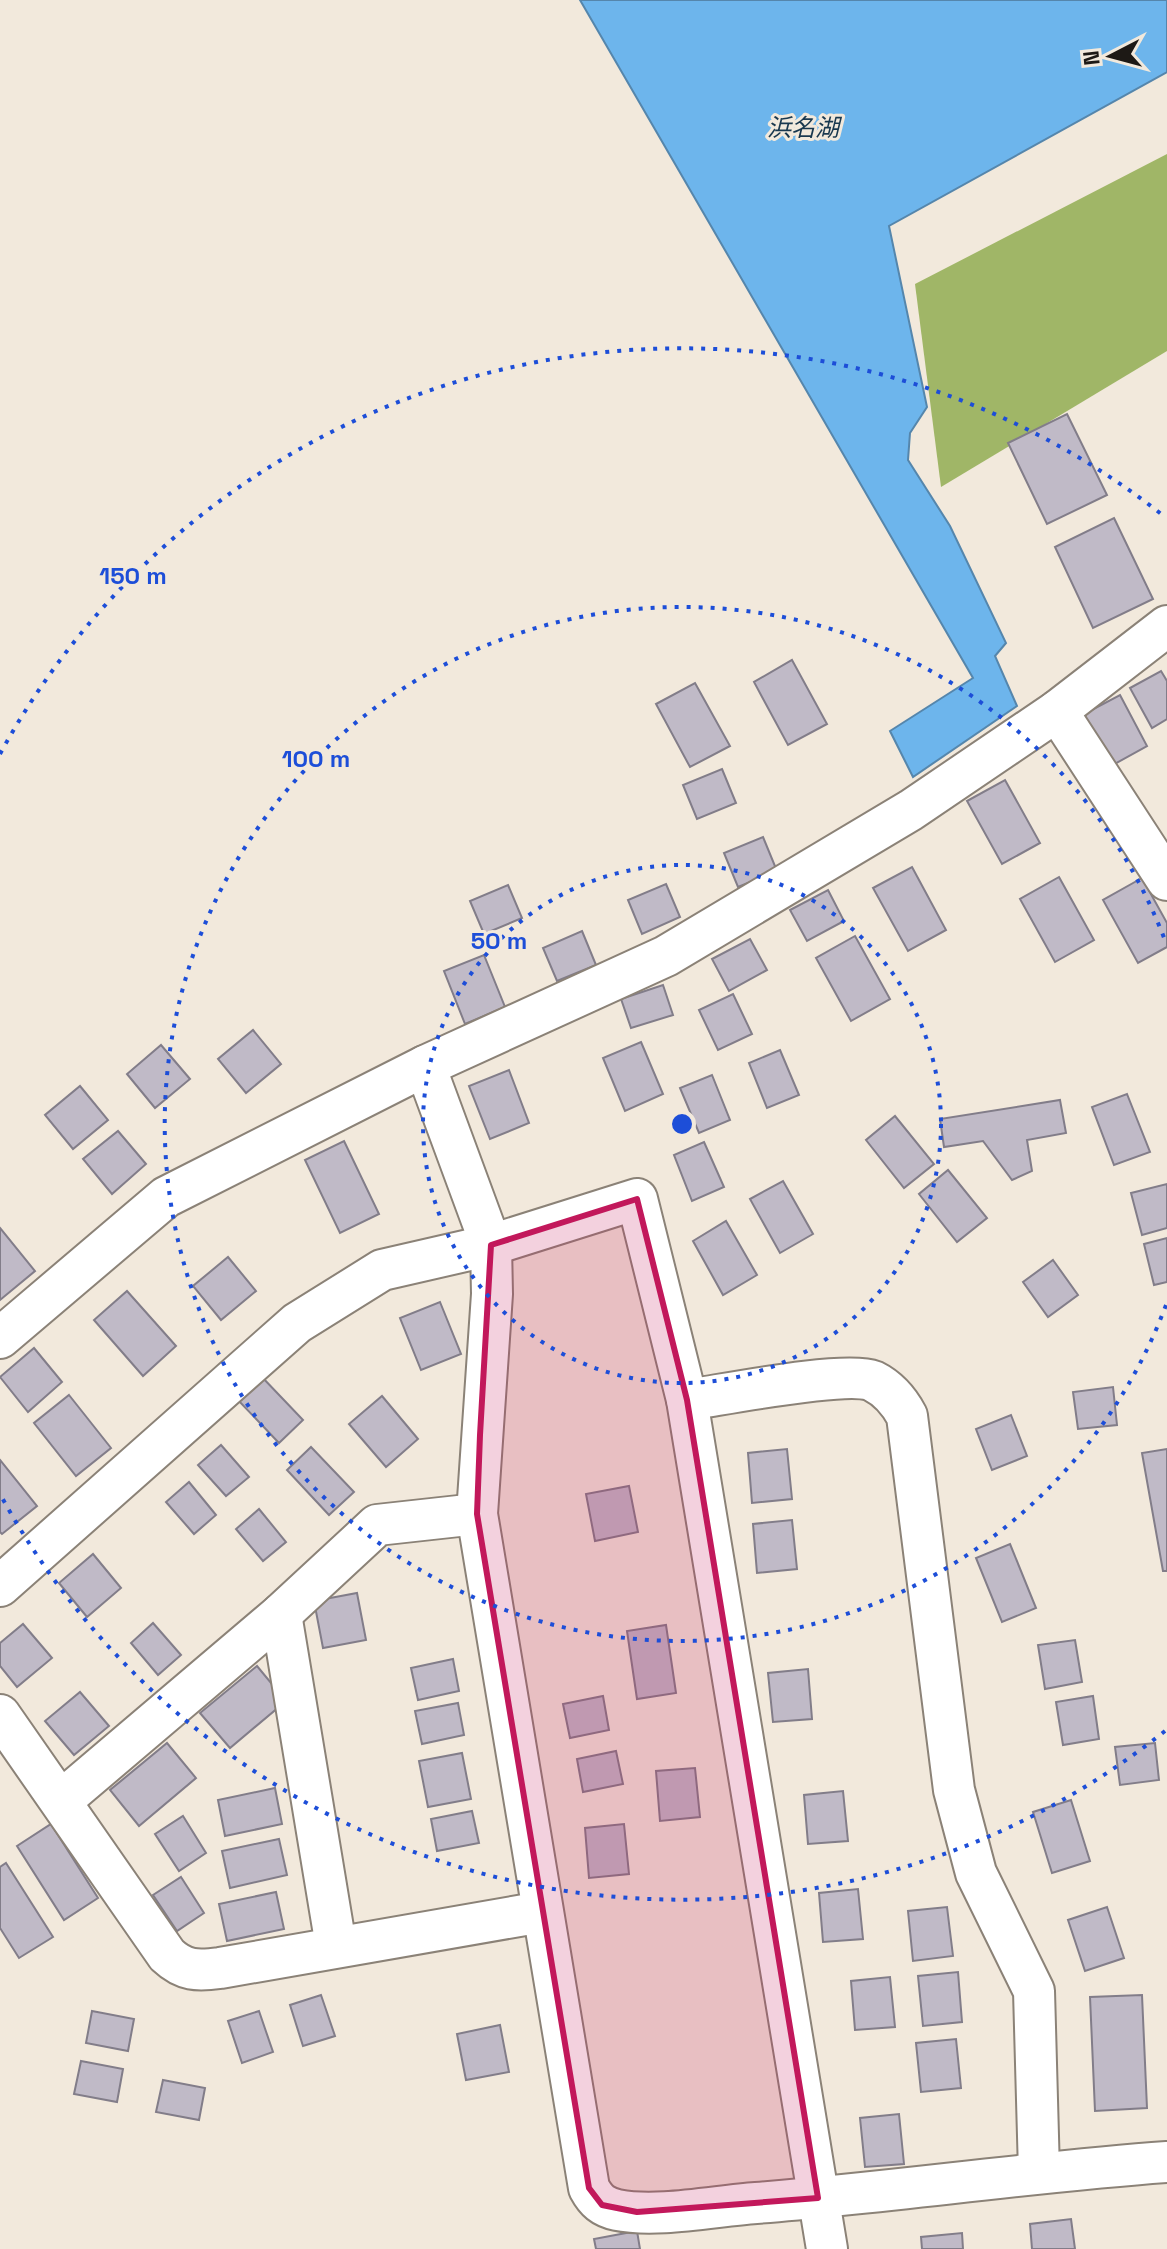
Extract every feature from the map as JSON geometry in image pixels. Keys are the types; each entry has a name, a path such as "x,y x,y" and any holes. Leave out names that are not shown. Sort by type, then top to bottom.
{"street":[{"path":"0,1338 166,1197 425,1066 666,956 911,810 1057,711 1167,626"},
{"path":"1057,711 1167,880"},
{"path":"425,1066 491,1245 492,1294 477,1514 589,2188 595,2198 616,2210 637,2212 818,2198 1039,2172 1167,2162"},
{"path":"0,1586 297,1323 382,1270 491,1245 637,1199 687,1400 827,2249"},
{"path":"687,1400 844,1379 871,1380 897,1397 907,1416 954,1790 976,1873 1034,1991 1039,2172"},
{"path":"62,1800 281,1614 377,1525 477,1514"},
{"path":"281,1614 336,1946"},
{"path":"0,1715 167,1955 180,1967 199,1971 220,1968 542,1912"}],"highlighted area":[{"path":"637,1199 687,1400 818,2198 637,2212 602,2205 589,2188 477,1514 480,1435 491,1245"}],"green space":[{"path":"1167,154 1167,351 941,487 915,284"}],"water":[{"name":"浜名湖","path":"580,0 1167,0 1167,72 889,226 927,407 910,433 908,460 950,526 1006,643 995,656 1017,706 913,777 890,731 973,678"}],"building":[{"path":"1067,414 1107,495 1047,524 1008,443"},
{"path":"1114,518 1153,599 1093,628 1055,547"},
{"path":"792,660 827,724 788,745 754,682"},
{"path":"1161,671 1167,681 1167,719 1152,728 1130,688"},
{"path":"695,683 730,746 690,767 656,704"},
{"path":"1120,695 1147,746 1111,766 1084,714"},
{"path":"722,769 736,803 697,819 683,785"},
{"path":"1005,780 1040,843 1002,864 967,801"},
{"path":"763,837 777,871 738,887 724,853"},
{"path":"912,867 946,930 908,951 873,888"},
{"path":"1059,877 1094,940 1055,962 1020,899"},
{"path":"1142,878 1167,923 1167,947 1138,963 1103,900"},
{"path":"666,884 680,917 642,934 628,900"},
{"path":"508,885 522,918 484,934 470,901"},
{"path":"828,890 844,921 807,941 790,910"},
{"path":"582,931 596,965 557,981 543,948"},
{"path":"855,936 890,999 851,1021 816,958"},
{"path":"750,939 767,970 729,991 712,959"},
{"path":"484,955 505,1007 465,1024 444,971"},
{"path":"663,985 673,1015 631,1028 621,999"},
{"path":"733,994 752,1034 718,1050 699,1010"},
{"path":"253,1030 281,1064 246,1093 218,1059"},
{"path":"641,1042 663,1094 625,1111 603,1058"},
{"path":"161,1045 190,1079 155,1108 127,1074"},
{"path":"780,1050 799,1095 767,1108 749,1063"},
{"path":"509,1070 529,1123 490,1139 469,1086"},
{"path":"712,1075 730,1120 699,1133 680,1088"},
{"path":"80,1086 108,1120 73,1149 45,1115"},
{"path":"1127,1094 1150,1152 1114,1165 1092,1107"},
{"path":"1060,1100 1066,1133 1027,1140 1032,1171 1012,1180 983,1141 944,1147 940,1119"},
{"path":"895,1116 934,1164 904,1188 866,1140"},
{"path":"118,1131 146,1164 112,1194 83,1159"},
{"path":"344,1141 379,1214 340,1233 305,1160"},
{"path":"704,1142 724,1187 692,1201 674,1155"},
{"path":"948,1170 987,1218 957,1242 919,1194"},
{"path":"783,1181 813,1234 780,1253 750,1199"},
{"path":"1167,1184 1167,1228 1142,1235 1131,1193"},
{"path":"726,1221 757,1275 723,1295 693,1241"},
{"path":"0,1228 35,1271 0,1300"},
{"path":"1167,1238 1167,1282 1154,1285 1144,1244"},
{"path":"228,1257 256,1291 221,1320 193,1286"},
{"path":"1053,1260 1078,1295 1048,1317 1023,1282"},
{"path":"127,1291 176,1346 143,1376 94,1320"},
{"path":"440,1302 461,1354 421,1370 400,1318"},
{"path":"34,1348 62,1382 28,1412 0,1377"},
{"path":"261,1376 303,1420 279,1443 237,1399"},
{"path":"1113,1387 1117,1425 1078,1429 1073,1392"},
{"path":"69,1395 111,1448 76,1476 34,1423"},
{"path":"382,1396 418,1439 386,1467 349,1424"},
{"path":"1011,1415 1027,1456 992,1470 976,1429"},
{"path":"221,1445 249,1477 226,1496 198,1465"},
{"path":"311,1447 354,1492 329,1515 287,1470"},
{"path":"787,1449 792,1499 752,1503 748,1453"},
{"path":"1167,1449 1167,1571 1163,1571 1142,1453"},
{"path":"0,1460 37,1506 2,1534 0,1532"},
{"path":"189,1482 216,1515 194,1534 166,1502"},
{"path":"629,1486 638,1532 595,1541 586,1494"},
{"path":"259,1509 286,1542 263,1561 236,1529"},
{"path":"792,1520 797,1569 757,1573 753,1524"},
{"path":"1010,1544 1036,1608 1002,1622 976,1558"},
{"path":"93,1554 121,1588 87,1617 59,1583"},
{"path":"357,1593 366,1640 323,1648 314,1601"},
{"path":"153,1623 181,1655 158,1675 131,1643"},
{"path":"23,1624 52,1658 17,1687 0,1666 0,1643"},
{"path":"666,1625 676,1693 637,1699 627,1631"},
{"path":"1075,1640 1082,1682 1045,1689 1038,1645"},
{"path":"453,1659 459,1691 418,1700 411,1668"},
{"path":"257,1666 286,1701 230,1748 200,1713"},
{"path":"808,1669 812,1719 773,1722 768,1673"},
{"path":"80,1692 109,1726 74,1755 45,1721"},
{"path":"603,1696 609,1730 570,1738 563,1704"},
{"path":"1093,1696 1099,1739 1063,1745 1056,1702"},
{"path":"458,1703 464,1735 422,1744 415,1711"},
{"path":"167,1743 196,1778 139,1826 110,1790"},
{"path":"1155,1743 1159,1780 1120,1785 1115,1747"},
{"path":"616,1751 623,1784 583,1792 577,1759"},
{"path":"462,1753 471,1799 428,1807 419,1761"},
{"path":"695,1768 700,1817 660,1821 656,1771"},
{"path":"275,1788 282,1824 225,1836 218,1800"},
{"path":"843,1791 848,1841 808,1844 804,1795"},
{"path":"1071,1800 1090,1861 1052,1873 1033,1812"},
{"path":"472,1811 479,1843 437,1851 431,1819"},
{"path":"183,1816 206,1853 179,1871 155,1834"},
{"path":"51,1824 98,1898 64,1920 17,1846"},
{"path":"624,1824 629,1874 589,1878 585,1828"},
{"path":"279,1839 287,1875 230,1888 222,1851"},
{"path":"6,1863 53,1937 19,1958 0,1928 0,1867"},
{"path":"181,1877 204,1913 177,1931 153,1895"},
{"path":"858,1889 863,1939 823,1942 819,1893"},
{"path":"276,1892 284,1929 227,1941 219,1904"},
{"path":"947,1907 953,1956 913,1961 908,1911"},
{"path":"1107,1907 1124,1958 1085,1971 1068,1920"},
{"path":"958,1972 962,2022 923,2026 918,1976"},
{"path":"890,1977 895,2027 855,2030 851,1981"},
{"path":"321,1995 335,2036 303,2046 290,2005"},
{"path":"1142,1995 1147,2108 1095,2111 1090,1997"},
{"path":"92,2011 134,2019 128,2051 86,2043"},
{"path":"259,2011 273,2052 242,2063 228,2021"},
{"path":"500,2025 509,2072 466,2080 457,2034"},
{"path":"956,2039 961,2088 921,2092 916,2043"},
{"path":"81,2061 123,2069 117,2102 74,2094"},
{"path":"163,2080 205,2088 199,2120 156,2112"},
{"path":"899,2114 904,2164 865,2167 860,2118"},
{"path":"1071,2219 1075,2249 1032,2249 1030,2224"},
{"path":"637,2231 640,2249 596,2249 594,2239"},
{"path":"962,2233 963,2249 922,2249 921,2237"}]}
